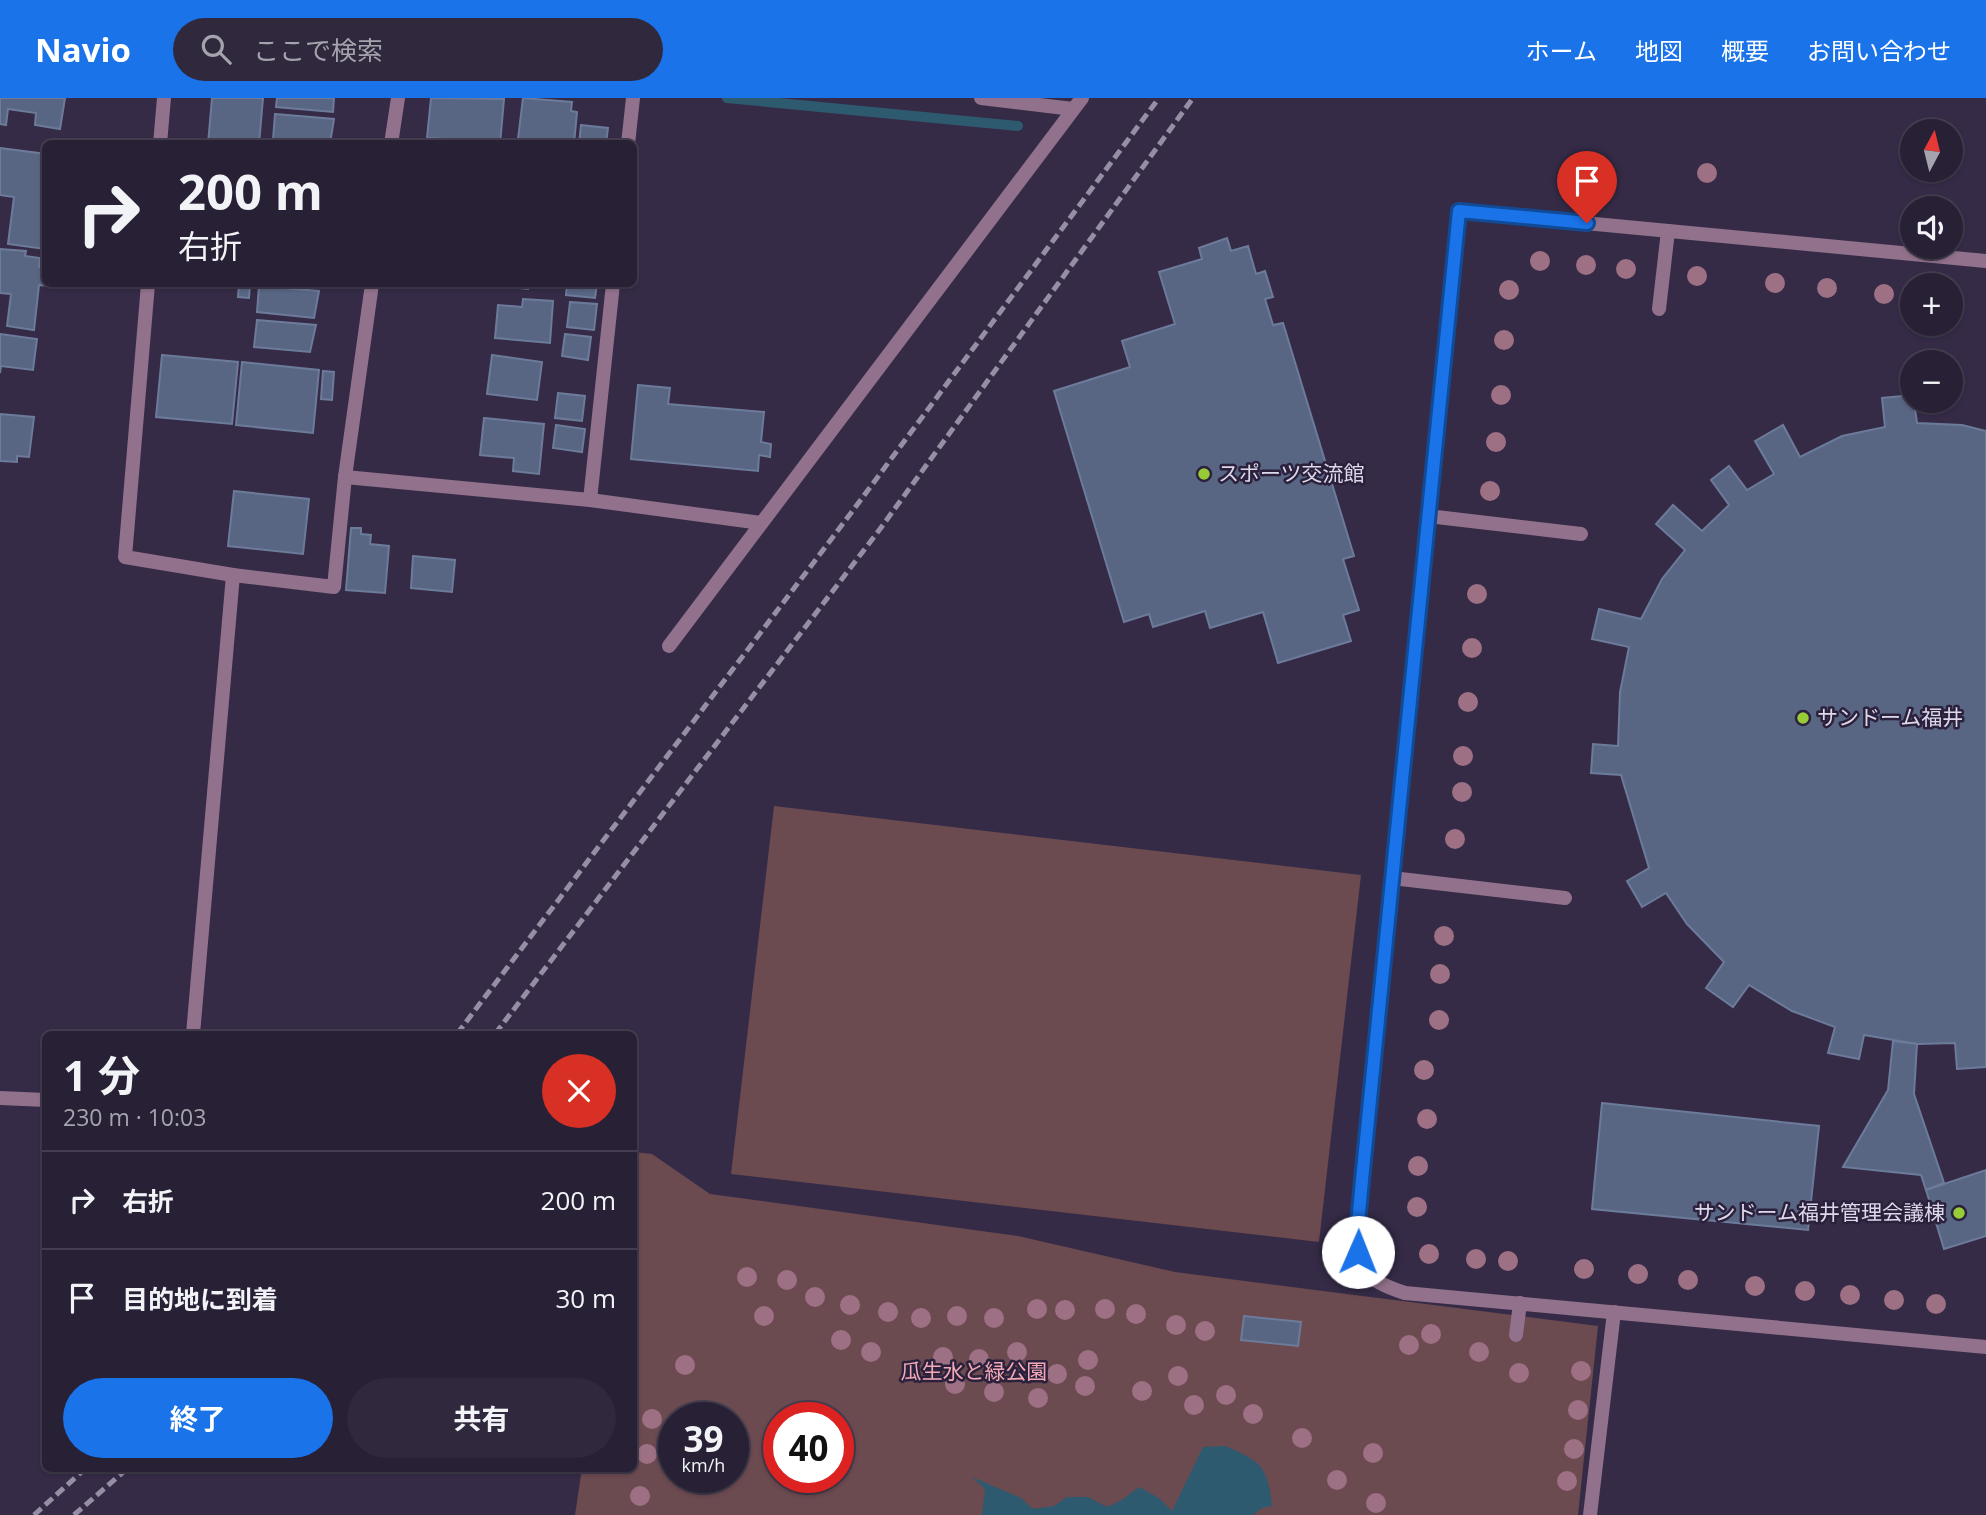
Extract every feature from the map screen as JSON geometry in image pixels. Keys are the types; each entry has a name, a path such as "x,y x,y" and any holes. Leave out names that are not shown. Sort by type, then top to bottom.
{"street":[{"path":"160,140 164,98"},
{"path":"392,140 398,98"},
{"path":"628,140 632,98"},
{"path":"981,98 1077,104"},
{"path":"669,646 1077,104"},
{"path":"1986,261 1459,211 1392,878 1358,1252 1366,1273 1382,1286 1405,1293 1986,1347"},
{"path":"1659,309 1668,231"},
{"path":"148,287 125,557 233,575 334,587 345,477 372,287"},
{"path":"590,500 613,287"},
{"path":"345,477 590,500 761,523"},
{"path":"1428,516 1581,534"},
{"path":"193,1031 233,575"},
{"path":"1392,878 1565,898"},
{"path":"0,1098 42,1100"},
{"path":"1516,1335 1520,1303"},
{"path":"1590,1515 1614,1312"}],"green space":[{"path":"774,806 1361,875 1319,1242 731,1174"},
{"name":"瓜生水と緑公園","path":"637,1152 652,1154 710,1194 1018,1236 1175,1272 1598,1326 1578,1515 575,1515 581,1472 637,1472"}],"water":[{"path":"1225,1446 1247,1456 1260,1467 1268,1482 1272,1506 1262,1508 1253,1515 982,1515 985,1489 972,1477 1021,1498 1033,1509 1054,1506 1067,1497 1088,1497 1107,1507 1139,1487 1159,1498 1172,1511 1203,1447"}],"building":[{"path":"0,98 65,98 60,129 35,125 36,113 8,109 6,125 0,124"},
{"path":"212,98 263,98 259,140 208,140"},
{"path":"277,98 334,98 333,112 276,107"},
{"path":"431,98 504,99 500,140 427,138"},
{"path":"523,98 572,102 571,111 577,112 574,140 518,139"},
{"path":"275,114 334,119 331,140 273,140"},
{"path":"581,125 608,128 606,140 579,140"},
{"path":"0,148 42,153 42,248 8,244 14,197 0,195"},
{"name":"スポーツ交流館","path":"1227,238 1231,251 1248,246 1256,274 1265,271 1273,297 1265,299 1273,325 1283,323 1354,556 1343,559 1359,610 1343,615 1351,641 1278,663 1263,612 1210,628 1205,611 1153,627 1149,614 1124,622 1054,391 1130,367 1122,341 1175,324 1159,272 1202,259 1199,248"},
{"path":"0,249 26,251 25,256 40,258 42,285 39,285 34,330 7,326 11,294 0,293"},
{"path":"239,287 250,287 249,298 238,297"},
{"path":"259,287 319,291 314,318 257,312"},
{"path":"567,287 597,287 595,298 566,295"},
{"path":"523,299 553,301 550,343 495,338 498,305 522,307"},
{"path":"570,302 597,304 594,330 567,327"},
{"path":"257,320 316,325 310,352 254,347"},
{"path":"0,334 37,339 33,370 1,366 0,373"},
{"path":"565,334 591,337 588,360 562,356"},
{"path":"162,355 238,362 232,424 156,417"},
{"path":"492,355 542,362 537,400 487,394"},
{"path":"242,362 319,370 313,433 236,425"},
{"path":"323,371 334,372 332,400 321,399"},
{"path":"638,385 670,388 668,404 764,412 761,442 771,444 770,457 759,455 758,471 631,459"},
{"path":"558,393 585,396 582,421 555,418"},
{"name":"サンドーム福井","path":"1900,396 1900,413 1916,413 1917,423 1962,425 1986,431 1986,1067 1957,1069 1955,1043 1917,1044 1864,1035 1859,1059 1828,1053 1835,1027 1792,1011 1749,985 1733,1007 1706,988 1724,962 1687,924 1666,893 1642,907 1627,881 1649,868 1621,775 1591,773 1593,744 1618,746 1620,692 1629,647 1592,639 1599,609 1641,619 1662,579 1685,550 1656,524 1673,505 1702,531 1729,505 1711,480 1729,466 1747,490 1774,474 1755,441 1783,425 1800,457 1842,436 1885,427 1882,398"},
{"path":"0,414 34,417 29,457 17,456 17,462 0,461"},
{"path":"484,418 544,424 539,474 513,471 514,458 480,455"},
{"path":"556,425 585,429 582,452 553,448"},
{"path":"234,491 309,499 303,554 228,546"},
{"path":"351,528 361,528 361,534 371,535 370,544 389,546 385,593 346,590"},
{"path":"413,556 455,560 452,592 411,588"},
{"path":"1893,1041 1917,1044 1914,1094 1944,1183 1926,1190 1921,1175 1843,1167 1888,1090"},
{"path":"1602,1103 1819,1126 1808,1230 1592,1209"},
{"name":"サンドーム福井管理会議棟","path":"1986,1170 1986,1236 1944,1249 1926,1190"},
{"path":"1244,1316 1301,1322 1298,1346 1241,1340"}],"waterway":[{"path":"727,98 1018,126"}],"railway":[{"path":"459,1031 851,513 1159,98"},
{"path":"497,1031 880,529 1193,98"},
{"path":"34,1515 82,1472"},
{"path":"74,1515 123,1472"}],"place":[{"name":"スポーツ交流館","path":"1204,474"},
{"name":"サンドーム福井","path":"1803,718"},
{"name":"サンドーム福井管理会議棟","path":"1959,1213"}],"route":[{"path":"1358,1252 1363,1170 1459,211 1587,223"}]}
